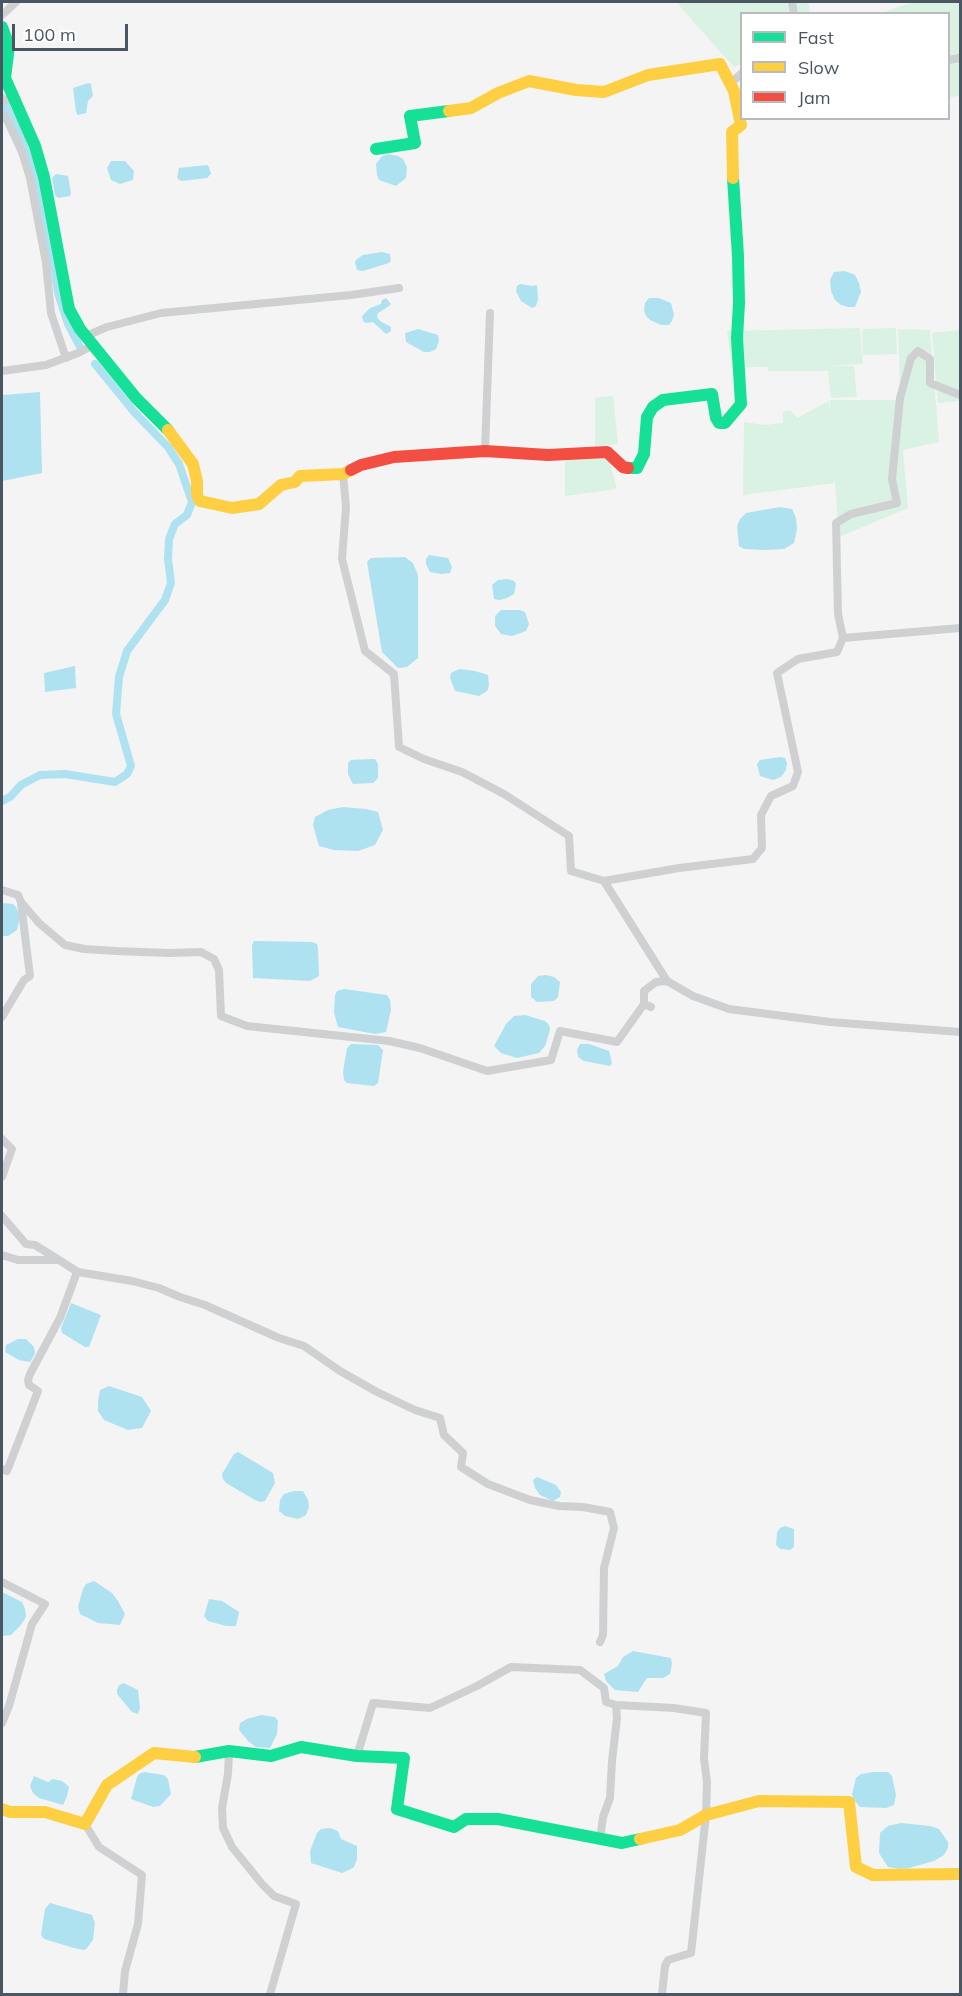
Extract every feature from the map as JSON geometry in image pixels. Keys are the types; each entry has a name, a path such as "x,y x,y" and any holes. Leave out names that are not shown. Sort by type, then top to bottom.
{"street":[{"path":"2,15 16,2"},
{"path":"2,27 9,46 5,78 8,100 35,146 44,177 69,309 90,340 136,398 160,420 181,445 193,464 197,495 200,501 232,508 246,507 259,504 281,485 295,482 300,476 343,474 361,465 394,457 485,451 548,455 607,452 623,467 632,469 637,468 644,454 647,417 653,407 663,400 712,394 719,423 725,423 741,404 736,338 739,303 738,256 731,150 732,132 741,125 734,91 720,64 648,75 604,92 576,90 529,81 498,93 471,108 410,116 415,143 376,149"},
{"path":"730,84 740,74"},
{"path":"2,113 22,152 30,178 46,263 51,313 66,358"},
{"path":"2,371 46,364 66,358 108,327 161,313 362,294 399,288"},
{"path":"485,451 490,313"},
{"path":"343,474 346,507 342,559 365,651 394,674 399,747 424,759 462,772 504,794 560,830 569,836 571,871 604,881 679,868 753,859 762,848 761,815 771,796 793,786 798,772 777,673 798,659 837,652 843,639 838,614 836,523 851,514 897,503 892,479 900,398 911,358 918,351 930,358 930,383 960,395"},
{"path":"843,639 960,628"},
{"path":"604,881 667,981 693,996 729,1009 830,1022 960,1032"},
{"path":"2,890 18,895 21,902 30,976 24,980 2,1017"},
{"path":"21,902 39,923 65,945 116,951 201,952 214,959 219,970 221,1016 248,1026 389,1041 420,1048 487,1071 551,1060 560,1031 617,1042 647,1006 644,991 656,981 667,981"},
{"path":"2,1139 12,1149 2,1177"},
{"path":"2,1216 26,1244 35,1245 77,1272 132,1281 205,1305 279,1338 304,1346 340,1371 377,1392 415,1410 440,1418 444,1435 463,1453 461,1467 488,1484 530,1500 610,1512 615,1528 604,1568 603,1635 600,1642"},
{"path":"2,1255 18,1260 60,1260"},
{"path":"2,1469 7,1471 38,1391 29,1385 30,1374 60,1318 77,1272"},
{"path":"2,1582 45,1604 32,1624 2,1723"},
{"path":"357,1756 373,1703 430,1708 511,1667 580,1670 604,1688 606,1702 616,1705 706,1713 704,1759 707,1782 706,1815 691,1953 668,1960 665,1966 662,1995"},
{"path":"600,1839 603,1817 610,1798 617,1718 616,1705"},
{"path":"85,1824 107,1785 154,1753 196,1757 229,1751 271,1756 301,1747 357,1756 404,1758 397,1809 454,1827 466,1819 498,1819 622,1843 680,1830 706,1815 759,1801 849,1802 856,1867 873,1875 960,1874"},
{"path":"229,1751 228,1774 222,1808 223,1828 232,1847 268,1890 274,1896 296,1904 270,1995"},
{"path":"2,1809 10,1812 45,1812 85,1824 99,1847 142,1875 138,1924 125,1971 123,1995"}],"green space":[{"path":"677,2 808,2 810,12 740,12 740,64 734,67"},
{"path":"913,2 960,2 960,96 950,97 950,12 884,12"},
{"path":"860,328 863,364 828,366 854,366 857,397 831,398 828,371 768,371 767,367 732,367 727,331"},
{"path":"896,328 897,354 863,355 862,329"},
{"path":"898,329 930,330 939,442 903,450 908,508 839,537 835,483 743,495 744,422 765,425 783,423 783,412 790,410 797,418 829,401 830,414 830,400 900,400 901,415"},
{"path":"960,330 960,401 938,403 932,333"},
{"path":"613,396 618,444 595,447 595,398"},
{"path":"608,456 617,489 565,496 565,457"}],"water":[{"path":"91,84 93,96 88,101 86,113 78,115 73,88"},
{"path":"388,154 403,159 407,167 406,178 396,186 379,180 377,175 376,164 382,156"},
{"path":"111,161 125,161 134,171 133,180 120,184 111,180 107,168"},
{"path":"207,165 211,174 207,178 181,181 177,178 179,168"},
{"path":"56,174 68,176 70,196 58,198 55,195 52,178"},
{"path":"382,252 390,254 389,263 363,271 357,270 355,262 357,259 363,255"},
{"path":"845,271 855,275 859,283 861,292 855,307 841,305 835,300 831,291 830,280 834,272"},
{"path":"520,284 537,285 536,306 532,308 521,301 516,291"},
{"path":"386,298 391,304 378,313 377,317 391,327 391,331 386,334 373,322 363,321 362,316"},
{"path":"649,298 659,298 671,303 674,315 669,325 661,325 646,316 645,303"},
{"path":"418,329 438,335 439,341 436,349 424,352 406,342 405,333"},
{"path":"40,392 42,473 2,481 2,395"},
{"path":"780,507 792,509 796,518 797,529 794,543 784,549 766,550 744,549 739,546 737,526 746,513"},
{"path":"429,555 448,558 452,567 450,573 430,572 426,564"},
{"path":"405,557 413,563 418,575 418,658 407,667 398,668 382,652 367,562 371,558"},
{"path":"508,579 516,584 514,594 500,600 494,599 492,585 498,580"},
{"path":"501,610 525,612 529,624 526,631 512,636 501,634 495,626 495,616"},
{"path":"75,666 76,688 45,692 44,673"},
{"path":"459,669 488,675 487,691 479,696 455,691 450,678 451,673"},
{"path":"785,758 787,763 786,770 781,777 773,780 760,776 757,764 760,760"},
{"path":"375,759 378,764 378,778 373,783 353,784 348,774 348,763 351,760"},
{"path":"343,807 378,812 383,830 375,845 358,851 334,850 319,846 313,825 315,817 328,810"},
{"path":"2,903 13,904 20,917 17,930 8,936 2,936"},
{"path":"254,941 317,944 319,976 310,981 253,978 252,945"},
{"path":"546,975 560,982 558,997 554,1001 537,1002 531,997 531,984 538,976"},
{"path":"344,989 387,995 391,1010 386,1032 375,1034 338,1027 334,1013 335,995 337,991"},
{"path":"525,1015 545,1021 549,1025 550,1030 545,1046 539,1053 517,1058 501,1053 494,1046 506,1024 514,1016"},
{"path":"351,1044 378,1045 383,1050 378,1083 374,1086 347,1083 344,1080 347,1048"},
{"path":"580,1044 589,1044 609,1051 612,1063 610,1066 584,1061 578,1057 577,1050"},
{"path":"71,1303 101,1315 89,1347 85,1347 62,1333 61,1328"},
{"path":"18,1339 26,1339 34,1347 35,1354 30,1362 19,1360 5,1352 6,1345"},
{"path":"109,1386 142,1397 151,1411 142,1428 128,1430 104,1420 98,1411 98,1401 100,1390"},
{"path":"238,1452 273,1473 275,1483 265,1501 255,1500 223,1479 222,1474 234,1454"},
{"path":"537,1477 556,1485 561,1492 560,1497 553,1501 540,1495 533,1480"},
{"path":"303,1491 309,1507 306,1515 298,1519 285,1516 279,1511 280,1500 284,1494"},
{"path":"785,1526 794,1529 794,1547 790,1550 780,1549 776,1545 777,1532"},
{"path":"94,1581 112,1593 118,1601 125,1614 120,1625 98,1623 80,1614 78,1607 83,1589 86,1584"},
{"path":"2,1592 22,1602 26,1617 11,1635 2,1636"},
{"path":"209,1599 222,1601 239,1612 236,1626 208,1621 204,1616"},
{"path":"633,1651 671,1658 670,1674 663,1678 647,1678 638,1692 615,1690 606,1681 604,1674 618,1666 623,1657"},
{"path":"124,1683 138,1690 140,1708 138,1714 132,1712 117,1694 119,1685"},
{"path":"261,1715 275,1717 278,1721 277,1734 270,1748 256,1747 239,1730 240,1723"},
{"path":"144,1772 164,1775 168,1779 171,1794 160,1806 153,1807 131,1799 137,1777"},
{"path":"888,1772 892,1776 896,1795 894,1805 886,1808 860,1807 854,1800 852,1794 856,1778 861,1774"},
{"path":"34,1776 48,1782 53,1779 62,1781 69,1787 63,1805 39,1798 33,1793 30,1786"},
{"path":"901,1823 939,1829 948,1842 944,1855 934,1861 909,1868 888,1867 879,1853 880,1833 888,1826"},
{"path":"330,1828 338,1831 341,1839 357,1846 357,1859 354,1867 342,1873 311,1863 310,1851 317,1833 321,1829"},
{"path":"50,1903 92,1915 95,1923 93,1940 87,1948 84,1950 74,1948 44,1939 41,1935 45,1909"}],"waterway":[{"path":"2,98 19,133 36,178 58,293 68,324 80,347"},
{"path":"2,801 10,797 21,785 40,775 65,774 115,782 127,774 131,766 116,714 119,677 127,651 165,600 171,583 168,559 169,539 175,524 187,515 192,502 179,464 168,447 135,413 95,364"}],"traffic: fast":[{"path":"2,27 9,46 5,78 35,146 44,177 69,309 80,329 136,398 168,430"},
{"path":"376,149 415,143 410,116 449,111"},
{"path":"628,468 637,468 644,454 647,417 653,407 663,400 712,394 719,423 725,423 741,404 737,338 738,256 733,178"},
{"path":"195,1757 229,1751 271,1756 301,1747 357,1756 404,1758 397,1809 454,1827 466,1819 498,1819 622,1843 640,1839"}],"traffic: slow":[{"path":"449,111 471,108 498,93 529,81 576,90 604,92 648,75 720,64 734,91 741,125 732,132 733,178"},
{"path":"168,430 193,464 197,495 200,501 232,508 259,504 281,485 295,482 300,476 343,474 351,470"},
{"path":"2,1809 10,1812 45,1812 85,1824 107,1785 154,1753 195,1757"},
{"path":"640,1839 680,1830 706,1815 759,1801 849,1802 856,1867 873,1875 960,1874"}],"traffic: jam":[{"path":"351,470 361,465 394,457 485,451 548,455 607,452 623,467 628,468"}]}
